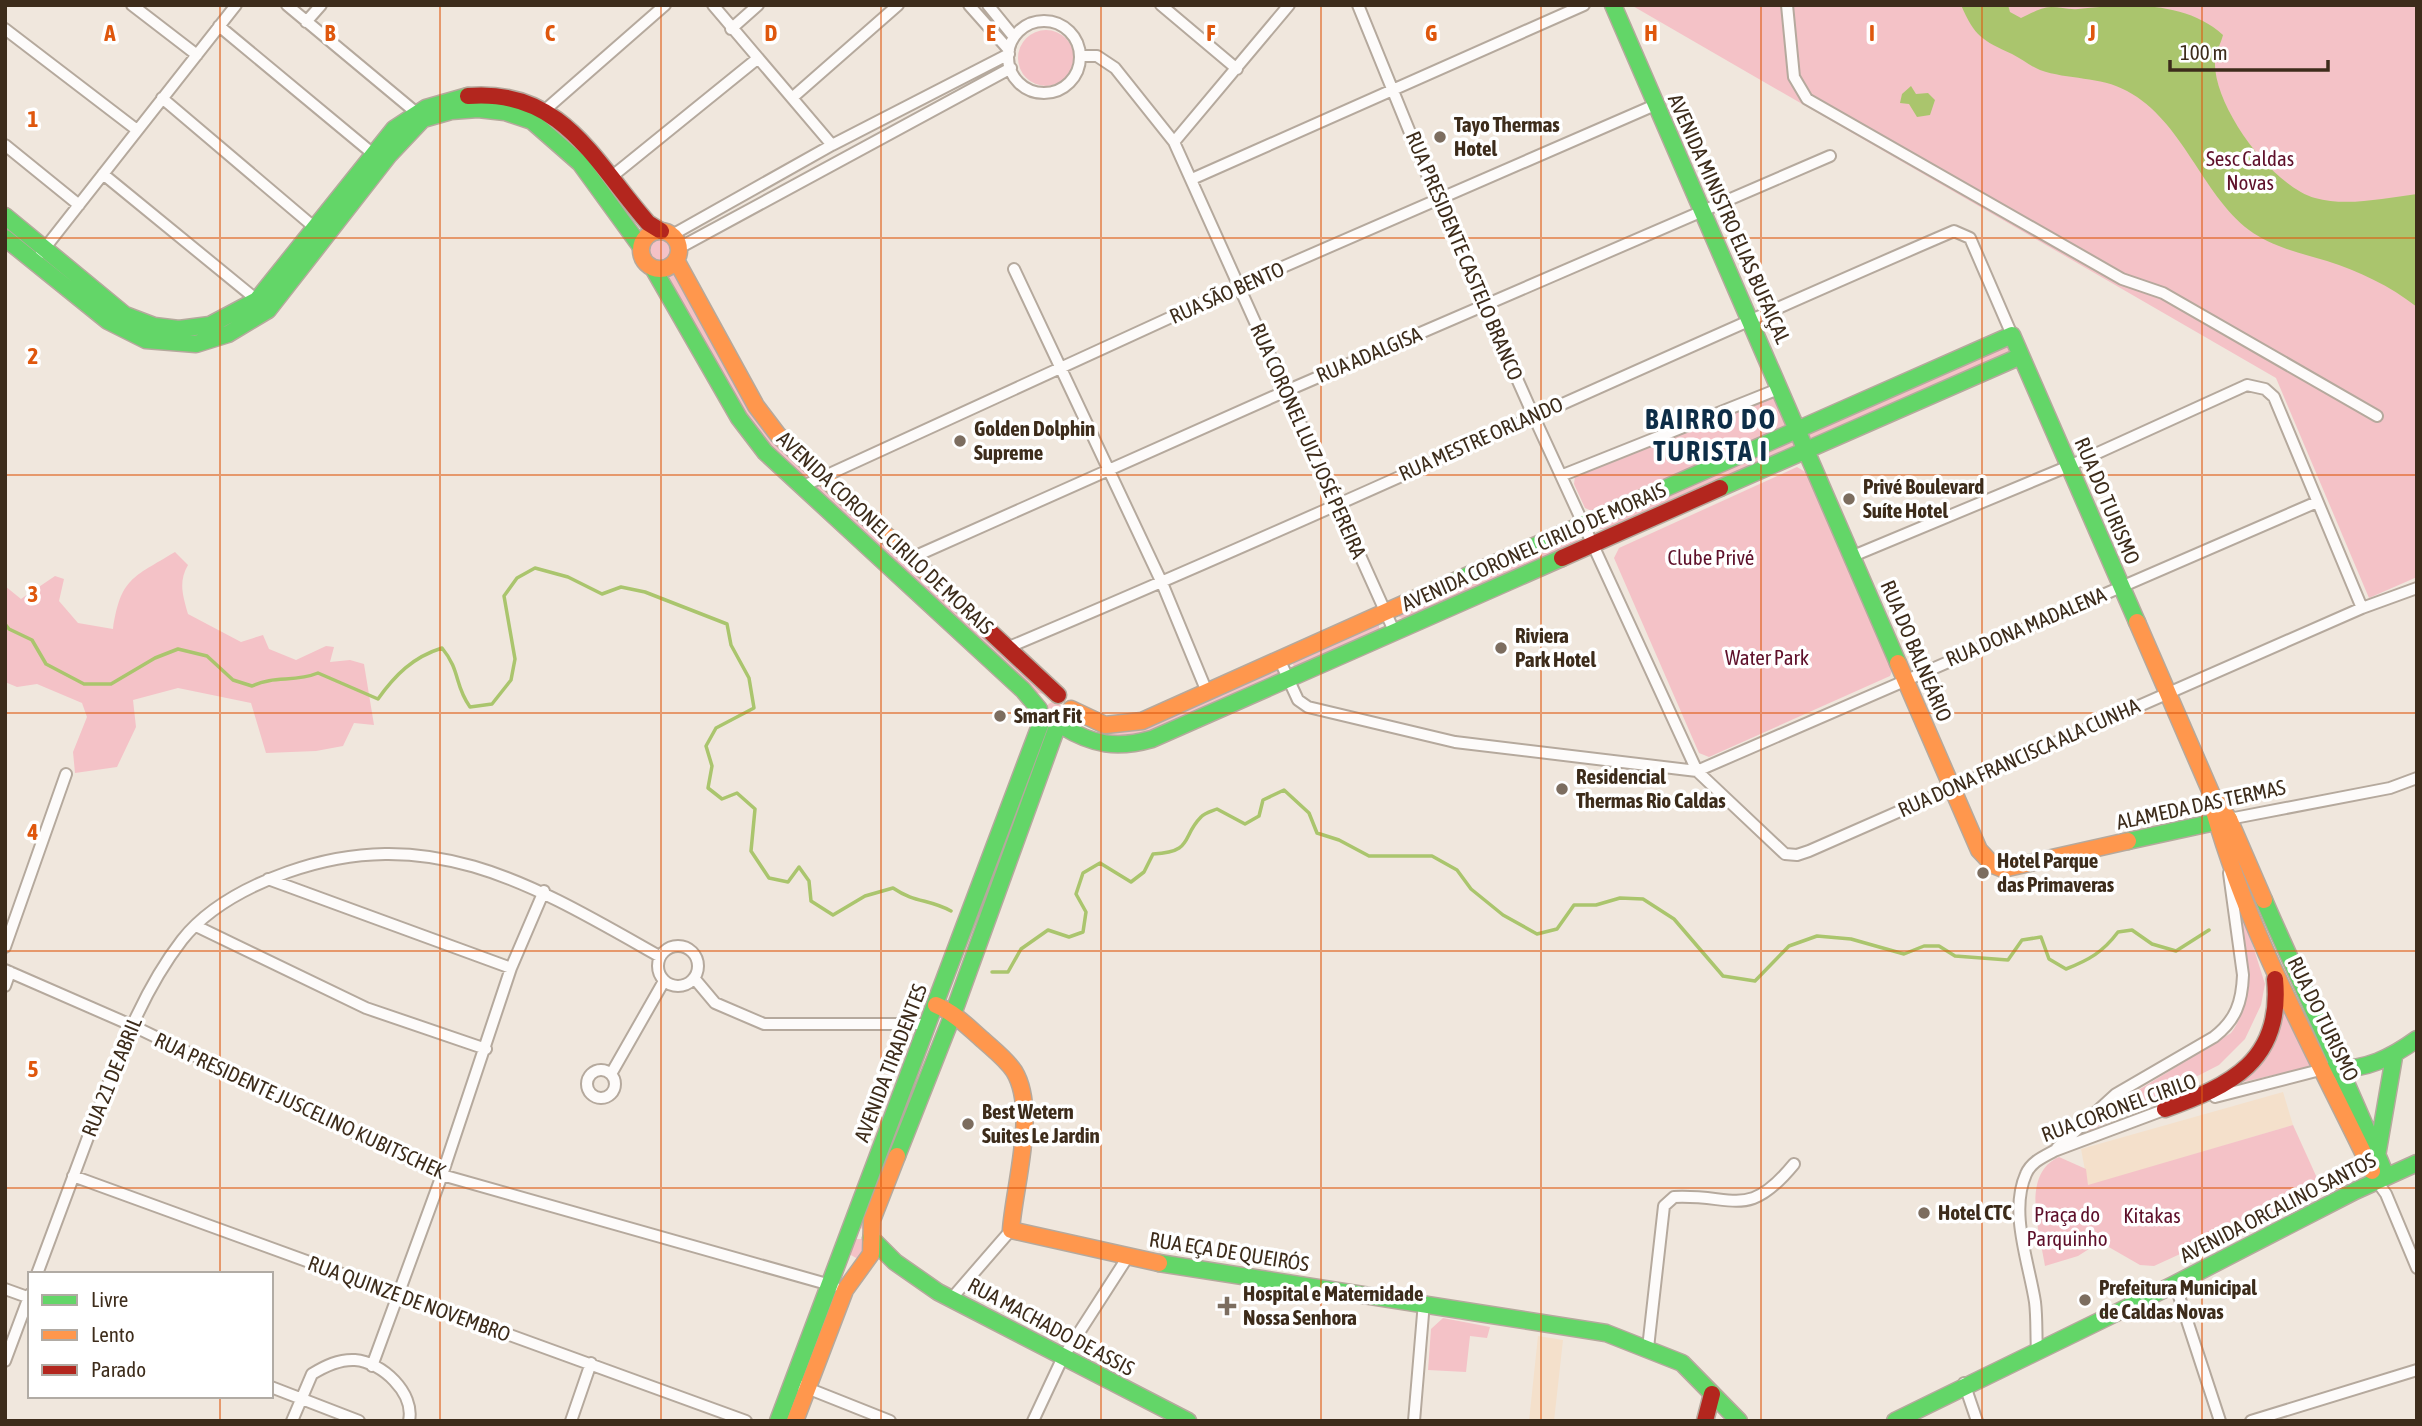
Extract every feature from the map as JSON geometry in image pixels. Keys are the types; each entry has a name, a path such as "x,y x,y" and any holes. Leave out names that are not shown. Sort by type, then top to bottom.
{"main road":[{"name":"AVENIDA MINISTRO ELIAS BUFAIÇAL","path":"1613,5 1807,450"},
{"name":"AVENIDA CORONEL CIRILO DE MORAIS","path":"419,115 452,97 508,98 545,110 575,136 648,223 672,243 761,414 792,450 1009,647 1058,695"},
{"name":"AVENIDA CORONEL CIRILO DE MORAIS","path":"419,115 478,109 505,111 532,121 580,163 641,247 643,260 653,268 739,418 765,452 1023,690 1040,715"},
{"path":"5,216 125,314 154,326 179,330 209,325 257,300 314,227 419,115"},
{"path":"5,238 108,321 146,340 196,344 228,334 268,310 380,154"},
{"path":"641,247 650,233 672,243 666,268 653,268"},
{"name":"AVENIDA CORONEL CIRILO DE MORAIS","path":"1091,723 1122,727 1207,692 1798,427 2012,335"},
{"name":"RUA DO TURISMO","path":"2012,335 2222,820 2320,1030 2343,1070 2376,1156 2381,1178"},
{"name":"AVENIDA CORONEL CIRILO DE MORAIS","path":"1059,727 1085,741 1108,746 1134,744 1288,679 2021,356"},
{"name":"RUA DO BALNEÁRIO","path":"1807,450 1979,850 1993,865"},
{"path":"1071,709 1069,719 1059,727 1048,726 1040,715 1044,700 1058,695 1067,700 1071,709 1091,723 1085,741"},
{"name":"AVENIDA TIRADENTES","path":"778,1421 800,1385 837,1287 842,1250 929,1024 1040,715"},
{"name":"AVENIDA TIRADENTES","path":"837,1287 872,1254 872,1220 953,1014 1059,727"},
{"name":"RUA DO TURISMO","path":"2222,820 2227,857 2270,956 2324,1069 2381,1178"},
{"name":"ALAMEDA DAS TERMAS","path":"1993,865 2003,869 2016,867 2222,820"},
{"path":"2165,1109 2235,1079 2265,1043 2277,1006 2270,956"},
{"path":"936,1005 953,1014 1006,1060 1020,1084 1021,1144 1011,1200 1011,1230"},
{"path":"2324,1069 2360,1070 2394,1057 2417,1039"},
{"path":"2376,1156 2382,1138 2394,1057"},
{"name":"AVENIDA ORCALINO SANTOS","path":"1895,1421 1964,1383 2175,1284 2381,1178 2417,1164"},
{"name":"RUA EÇA DE QUEIRÓS","path":"1011,1230 1127,1258 1424,1302 1606,1333 1682,1363 1739,1421"},
{"path":"849,1233 861,1231 870,1237"},
{"name":"RUA MACHADO DE ASSIS","path":"870,1237 896,1265 952,1298 1062,1359 1188,1421"},
{"path":"842,1250 851,1263 862,1266 896,1265"},
{"name":"AVENIDA TIRADENTES","path":"795,1421 800,1385"},
{"path":"1704,1421 1712,1394"}],"street":[{"path":"132,5 197,55"},
{"path":"34,262 236,5"},
{"path":"287,5 419,115"},
{"path":"306,22 321,5"},
{"path":"644,5 653,14"},
{"path":"545,110 666,5"},
{"path":"713,5 832,145"},
{"path":"731,29 758,5"},
{"path":"792,98 898,5"},
{"path":"969,5 1009,52"},
{"path":"988,5 1014,37"},
{"path":"1161,5 1237,69"},
{"path":"1174,142 1289,5"},
{"name":"RUA PRESIDENTE CASTELO BRANCO","path":"1358,5 1437,199 1697,771"},
{"path":"1192,178 1584,5"},
{"path":"1787,5 1794,77 1807,99 2122,279 2163,293 2377,416"},
{"path":"1054,22 1073,35 1080,56 1074,77 1066,85 1045,93 1024,86 1010,68 1009,52 1014,37 1032,23 1054,22"},
{"path":"219,26 380,154"},
{"path":"5,29 137,130"},
{"path":"672,243 832,145 1009,52"},
{"name":"RUA CORONEL LUIZ JOSÉ PEREIRA","path":"1080,56 1097,56 1115,68 1174,142 1394,631"},
{"path":"610,178 757,59"},
{"path":"672,243 1010,68"},
{"path":"162,98 314,227"},
{"name":"RUA SÃO BENTO","path":"801,486 1239,286 1655,105"},
{"path":"5,145 79,205"},
{"name":"RUA ADALGISA","path":"909,559 1286,390 1830,156"},
{"path":"103,174 257,300"},
{"name":"RUA MESTRE ORLANDO","path":"1009,647 1163,583 1337,502 1954,231"},
{"name":"RUA DO TURISMO","path":"1954,231 1970,238 2012,335"},
{"path":"1014,269 1163,583 1207,692"},
{"path":"1853,555 2069,466 2247,385 2265,389 2274,397 2362,608"},
{"path":"1563,475 1781,388"},
{"name":"RUA DONA MADALENA","path":"1697,771 2317,502"},
{"name":"RUA DONA FRANCISCA ALA CUNHA","path":"1697,771 1775,848 1797,855 2362,608 2417,588"},
{"path":"1280,661 1298,700 1308,707 1455,742 1697,771"},
{"path":"5,947 66,774"},
{"name":"ALAMEDA DAS TERMAS","path":"2222,820 2390,788 2417,778"},
{"name":"RUA 21 DE ABRIL","path":"38,1272 131,1025 169,960 196,926 223,903 268,879 311,864 379,852 453,861 544,891 659,956"},
{"path":"2054,1151 2116,1094 2214,1037 2228,1026 2235,1016 2243,992 2243,975 2227,857"},
{"path":"268,879 511,968"},
{"path":"372,1366 442,1175 511,968 544,891"},
{"path":"196,926 366,1008 486,1049"},
{"path":"694,978 676,986 664,981 657,969 659,956 669,947 689,948 697,959 694,978 715,1003 764,1024 929,1024"},
{"path":"5,986 8,971"},
{"name":"RUA PRESIDENTE JUSCELINO KUBITSCHEK","path":"8,971 131,1025 442,1175 837,1287"},
{"path":"611,1074 664,981"},
{"name":"RUA CORONEL CIRILO","path":"2036,1351 2036,1305 2020,1215 2021,1193 2029,1169 2037,1160 2165,1109 2324,1069"},
{"path":"1648,1348 1664,1206 1674,1197 1729,1202 1761,1197 1794,1164"},
{"name":"RUA QUINZE DE NOVEMBRO","path":"73,1176 398,1297 591,1363 746,1421"},
{"path":"2381,1178 2417,1268"},
{"path":"952,1298 1011,1230"},
{"path":"1033,1421 1062,1359 1127,1258"},
{"path":"2175,1284 2220,1421"},
{"path":"5,1289 28,1297"},
{"path":"5,1361 28,1300"},
{"path":"1414,1421 1424,1302"},
{"path":"292,1421 312,1374 325,1367 356,1360 389,1376 403,1392 410,1416"},
{"path":"571,1421 591,1363"},
{"path":"2251,1421 2417,1370"},
{"path":"1964,1383 1977,1421"},
{"path":"800,1385 890,1421"},
{"path":"273,1388 359,1421"}],"shaded area":[{"path":"1961,5 2008,5 2010,12 2021,18 2047,7 2154,7 2191,15 2208,24 2223,35 2215,60 2223,99 2248,141 2281,178 2298,190 2327,201 2366,201 2417,194 2417,307 2362,274 2286,249 2258,236 2232,215 2178,138 2146,104 2117,86 2033,67 1993,45 1975,31"},
{"path":"1911,86 1916,94 1928,93 1935,100 1930,115 1917,117 1909,104 1900,103 1902,94"},
{"path":"2283,1092 2293,1125 2088,1186 2081,1149"},
{"path":"1538,1336 1563,1340 1554,1421 1529,1421"}],"green space":[{"name":"Sesc Caldas Novas","path":"1631,5 2417,5 2417,577 2369,598 2276,378"},
{"path":"1046,30 1057,32 1066,38 1072,47 1072,69 1066,78 1057,84 1046,86 1035,84 1026,78 1020,69 1018,58 1020,47 1026,38 1035,32"},
{"path":"659,238 668,241 671,250 668,259 659,262 650,259 647,250 650,241"},
{"path":"673,270 783,450 1044,688 1044,694 1037,693 780,459 746,418 669,277"},
{"path":"2009,344 2009,352 1812,438 1806,435 1810,430"},
{"path":"1776,394 1786,424 1783,427 1594,512 1585,508 1574,484 1575,476"},
{"path":"1794,438 1797,444 1794,446 1605,530 1598,528 1597,525"},
{"path":"1797,467 1807,473 1892,671 1890,676 1709,757 1699,753 1614,558 1619,548"},
{"path":"1575,535 1579,538 1575,544 1406,619 1399,617 1400,613"},
{"path":"175,552 188,565 182,583 188,614 241,642 263,635 269,649 296,660 326,646 334,647 330,662 350,660 364,664 374,725 354,723 343,746 316,751 266,753 251,703 178,688 133,700 136,727 117,767 75,773 73,752 87,717 82,703 37,684 17,687 5,682 5,586 21,599 55,576 64,579 59,601 78,623 113,629 120,599 131,581"},
{"path":"1379,623 1379,631 1296,668 1293,665 1294,659"},
{"path":"1277,669 1279,675 1134,737 1105,740 1093,734"},
{"path":"1054,702 1060,704 1060,716 1054,718 1048,716 1046,710 1048,704"},
{"path":"1044,735 1048,739 945,1002 943,1000"},
{"path":"2240,905 2265,984 2261,1005 2245,1039 2219,1065 2086,1133 2119,1102 2231,1033 2244,1004 2246,988 2246,955"},
{"path":"2279,1000 2318,1065 2239,1083 2269,1046 2277,1025"},
{"path":"935,1012 941,1014 863,1229 857,1227"},
{"name":"Kitakas","path":"2293,1125 2322,1189 2154,1266 2140,1265 2100,1242 2078,1256 2045,1266 2037,1221 2036,1190 2047,1165 2059,1157 2086,1169 2088,1185"},
{"path":"853,1239 864,1239 868,1244 858,1259 849,1254"},
{"path":"1443,1318 1490,1327 1487,1338 1470,1336 1466,1372 1428,1370 1431,1329"}],"waterway":[{"path":"5,624 9,629 32,640 46,664 84,684 111,684 155,658 178,649 207,656 233,680 252,686 318,673 378,699 406,668 422,656 442,648 452,664 470,707 492,704 511,680 515,659 504,596 517,578 535,568 568,577 602,594 621,587 645,592 727,624 731,645 749,678 754,708 716,728 706,746 712,766 708,788 722,799 737,793 755,809 751,851 769,878 788,882 799,867 809,881 811,901 833,915 865,896 893,888 951,911"},
{"path":"992,972 1008,972 1021,949 1048,930 1069,937 1083,932 1086,912 1076,894 1083,873 1100,863 1131,882 1144,872 1153,854 1166,853 1181,847 1204,814 1217,809 1245,824 1259,816 1263,800 1284,790 1309,813 1317,833 1339,840 1369,856 1432,856 1457,870 1471,889 1503,915 1537,934 1557,929 1574,905 1596,905 1620,898 1643,899 1674,919 1723,976 1755,981 1789,946 1817,936 1851,939 1904,954 1924,946 1939,946 1955,956 2008,960 2022,940 2041,937 2049,959 2066,969 2095,955 2118,932 2132,930 2152,944 2176,951 2209,930"}],"traffic: fast":[{"path":"1613,5 1898,663"},
{"path":"5,216 125,315 154,326 179,329 210,325 257,300 394,129 426,108 468,96"},
{"path":"5,238 108,321 146,340 196,344 228,334 268,310 389,155 423,119 451,111 478,109 505,112 532,121 580,163 641,247"},
{"path":"653,268 739,418 765,452 1023,690 1039,709"},
{"path":"1430,592 2012,335 2137,622"},
{"path":"1720,488 2021,356"},
{"path":"1062,726 1084,737 1106,743 1128,744 1152,739 1562,558"},
{"path":"778,1421 1042,720"},
{"path":"897,1156 953,1014 1057,727"},
{"path":"2128,841 2229,819"},
{"path":"2264,900 2386,1176"},
{"path":"2333,1069 2378,1062 2417,1039"},
{"path":"2377,1156 2394,1057"},
{"path":"1895,1421 2173,1285 2355,1191 2417,1163"},
{"path":"871,1238 895,1262 938,1292 1188,1421"},
{"path":"1159,1263 1606,1333 1682,1363 1739,1421"}],"traffic: slow":[{"path":"660,231 673,237 679,250 673,263 660,269 647,263 641,250 647,237 660,231"},
{"path":"676,260 756,406 778,435 940,585"},
{"path":"1071,709 1105,725 1142,721 1430,592"},
{"path":"2137,622 2212,795 2229,819 2264,900"},
{"path":"1898,663 1979,850 1993,865 2003,869 2128,841"},
{"path":"2214,811 2229,858 2265,949 2372,1171"},
{"path":"936,1005 961,1021 1004,1059 1014,1071 1021,1087 1024,1106 1023,1149 1011,1230 1159,1263"},
{"path":"795,1421 845,1290 871,1254 872,1220 897,1156"}],"traffic: jam":[{"path":"468,96 501,97 529,104 553,117 593,154 648,223 661,231"},
{"path":"1562,558 1720,488"},
{"path":"940,585 1058,695"},
{"path":"2165,1109 2211,1091 2247,1066 2261,1050 2270,1031 2275,1007 2275,979"},
{"path":"1705,1421 1712,1394"}],"place":[{"name":"Tayo Thermas Hotel","path":"1440,137"},
{"name":"Golden Dolphin Supreme","path":"960,441"},
{"name":"Privé Boulevard Suíte Hotel","path":"1849,499"},
{"name":"Riviera Park Hotel","path":"1501,648"},
{"name":"Smart Fit","path":"1000,716"},
{"name":"Residencial Thermas Rio Caldas","path":"1562,789"},
{"name":"Hotel Parque das Primaveras","path":"1983,873"},
{"name":"Best Wetern Suites Le Jardin","path":"968,1124"},
{"name":"Hotel CTC","path":"1924,1213"},
{"name":"Prefeitura Municipal de Caldas Novas","path":"2085,1300"},
{"name":"Hospital e Maternidade Nossa Senhora","path":"1227,1306"}],"district":[{"name":"BAIRRO DO TURISTA I","path":"1711,435"}],"park label":[{"name":"Clube Privé","path":"1711,558"},
{"name":"Water Park","path":"1767,658"},
{"name":"Praça do Parquinho","path":"2067,1227"}]}
